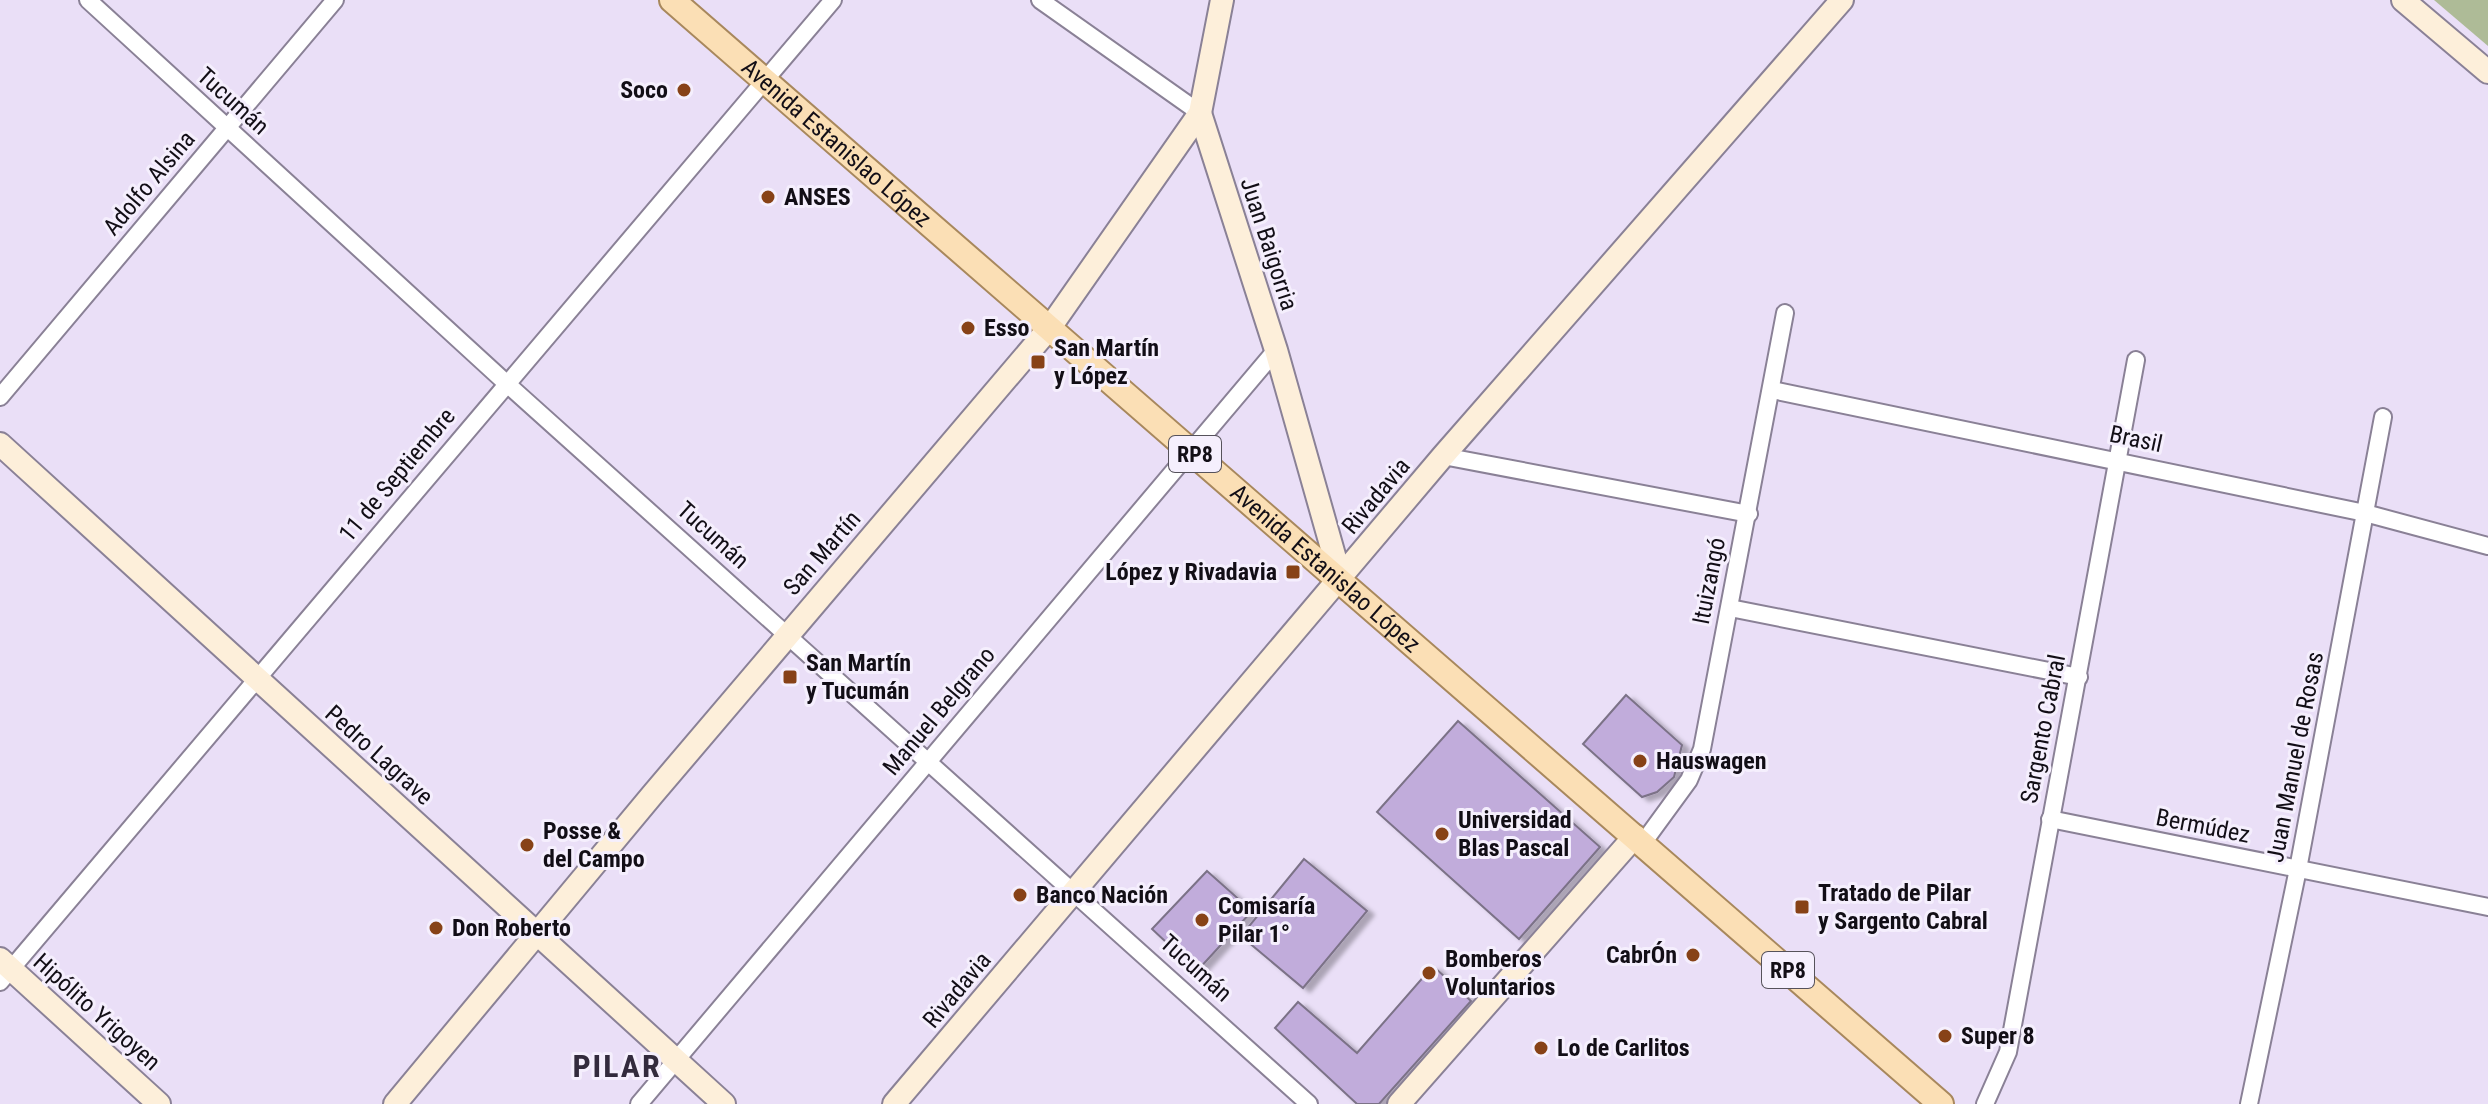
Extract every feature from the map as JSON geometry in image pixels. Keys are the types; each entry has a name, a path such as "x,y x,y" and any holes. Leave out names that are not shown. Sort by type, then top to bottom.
{"main road":[{"name":"Avenida Estanislao López","path":"672,0 1051,326 1941,1104"}],"street":[{"name":"Tucumán","path":"88,0 506,383 1309,1104"},
{"name":"Adolfo Alsina","path":"0,397 335,0"},
{"name":"11 de Septiembre","path":"4,970 833,0"},
{"path":"1040,0 1200,113"},
{"name":"San Martín","path":"395,1104 536,932 1051,326 1200,113 1222,0"},
{"name":"Rivadavia","path":"894,1104 1443,456 1842,0"},
{"path":"2403,0 2488,72"},
{"name":"Juan Baigorria","path":"1200,113 1276,350 1341,580"},
{"name":"Ituizangó","path":"1399,1104 1639,839 1696,767 1749,514 1785,313"},
{"name":"Manuel Belgrano","path":"639,1104 1276,350"},
{"name":"Sargento Cabral","path":"1985,1104 2008,1052 2136,360"},
{"name":"Brasil","path":"1772,390 2365,513 2488,546"},
{"name":"Juan Manuel de Rosas","path":"2249,1104 2298,869 2383,417"},
{"name":"Pedro Lagrave","path":"0,444 724,1104"},
{"path":"1443,456 1749,514"},
{"path":"1730,608 2079,677"},
{"name":"Bermúdez","path":"2050,819 2488,907"},
{"name":"Hipólito Yrigoyen","path":"4,970 159,1104"}],"green space":[{"path":"2434,0 2488,0 2488,46"}],"building":[{"name":"Hauswagen","path":"1626,695 1682,745 1674,777 1657,792 1642,797 1583,744"},
{"path":"1458,721 1600,847 1519,939 1377,812"},
{"path":"1304,859 1367,911 1303,988 1241,936"},
{"name":"Comisaría Pilar 1°","path":"1207,871 1252,911 1197,971 1152,929"},
{"path":"1433,966 1471,1001 1379,1104 1357,1104 1275,1028 1298,1002 1357,1053"}],"place":[{"name":"Soco","path":"684,90"},
{"name":"ANSES","path":"768,197"},
{"name":"Esso","path":"968,328"},
{"name":"San Martín y López","path":"1038,362"},
{"name":"López y Rivadavia","path":"1293,572"},
{"name":"San Martín y Tucumán","path":"790,677"},
{"name":"Hauswagen","path":"1640,761"},
{"name":"Universidad Blas Pascal","path":"1442,834"},
{"name":"Posse & del Campo","path":"527,845"},
{"name":"Banco Nación","path":"1020,895"},
{"name":"Tratado de Pilar y Sargento Cabral","path":"1802,907"},
{"name":"Comisaría Pilar 1°","path":"1202,920"},
{"name":"Don Roberto","path":"436,928"},
{"name":"CabrÓn","path":"1693,955"},
{"name":"Bomberos Voluntarios","path":"1429,973"},
{"name":"Super 8","path":"1945,1036"},
{"name":"Lo de Carlitos","path":"1541,1048"}],"district":[{"name":"PILAR","path":"617,1066"}]}
